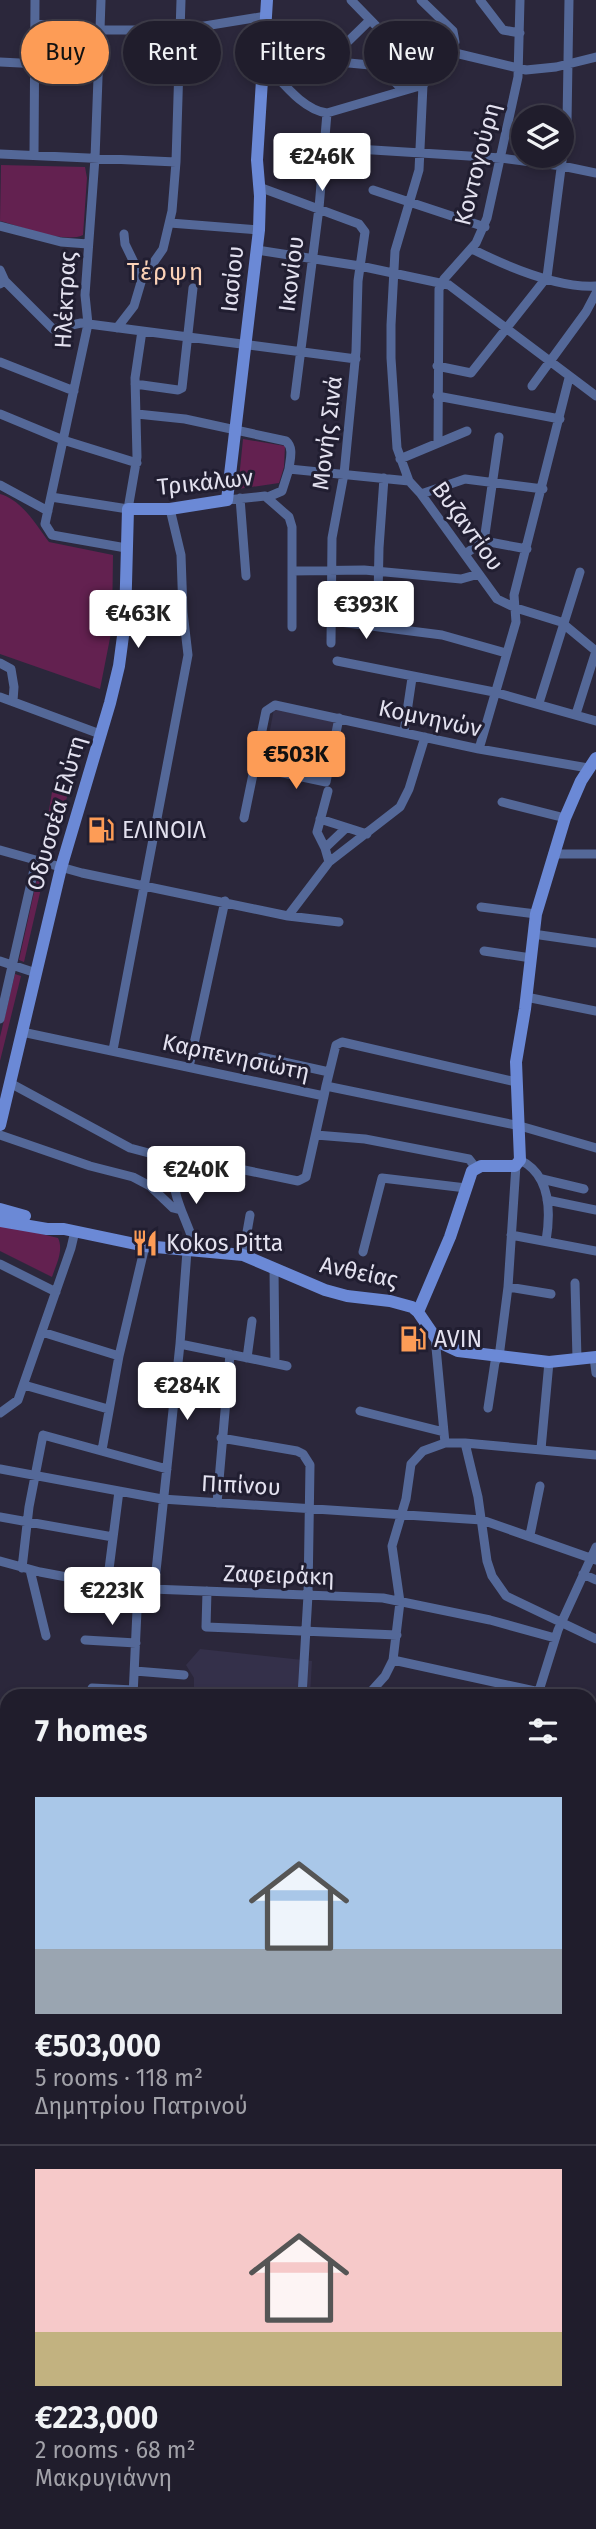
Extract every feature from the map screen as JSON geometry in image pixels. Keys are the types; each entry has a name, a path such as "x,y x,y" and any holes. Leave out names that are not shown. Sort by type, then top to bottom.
{"main road":[{"name":"Ιασίου","path":"266,21 267,0"},
{"name":"Ιασίου","path":"227,500 259,230 257,160 263,84"},
{"name":"Τρικάλων","path":"128,509 170,509 227,500"},
{"name":"Οδυσσέα Ελύτη","path":"0,1125 61,868 113,691 124,636 128,509"},
{"path":"418,1312 450,1237 471,1172 476,1168 518,1163 520,1126 517,1057 536,914 565,818 592,763"},
{"name":"Ανθείας","path":"0,1209 58,1228 145,1246 243,1255 325,1290 404,1304 418,1312 443,1344 458,1351 549,1362 595,1357"},
{"name":"Ανθείας","path":"0,1221 47,1229 58,1228"}],"street":[{"path":"35,0 35,21"},
{"path":"100,21 101,0"},
{"path":"180,21 181,0"},
{"path":"351,0 418,69 423,85 419,173 395,251 394,272 391,358 400,459 409,481"},
{"path":"421,0 443,21"},
{"path":"480,0 505,31 520,33"},
{"name":"Κοντογούρη","path":"442,282 472,249 485,227 519,69 520,0"},
{"path":"566,105 569,0"},
{"path":"221,23 266,16"},
{"path":"350,40 370,20"},
{"path":"458,54 519,69 534,70 596,57"},
{"path":"0,62 21,63"},
{"path":"350,63 378,67 403,90"},
{"path":"34,84 34,155"},
{"name":"Ηλέκτρας","path":"98,84 85,295 88,324 45,524 52,535 126,548"},
{"path":"117,328 134,306 142,279 163,248 170,223 176,162 178,84"},
{"path":"287,84 307,106 327,113 423,85"},
{"name":"Ικονίου","path":"295,396 319,208 327,113"},
{"path":"325,147 511,159"},
{"path":"0,154 176,162"},
{"path":"437,366 471,373 547,277 562,168"},
{"path":"572,168 596,173"},
{"path":"259,187 319,208"},
{"path":"373,190 485,227"},
{"name":"Μονής Σινά","path":"319,208 359,223 364,229 365,237 360,266 356,359 344,474 333,528 331,643"},
{"path":"170,223 259,230"},
{"path":"0,226 61,242 88,244"},
{"path":"124,234 125,244 142,279"},
{"path":"472,249 507,266 576,286 596,286"},
{"path":"257,250 394,272 452,286 596,396"},
{"path":"0,270 3,282 49,328 56,329 75,323 88,324 356,359"},
{"path":"438,442 437,366 439,293 442,282"},
{"path":"135,384 181,390 193,288"},
{"path":"532,386 586,312 596,293"},
{"path":"128,509 137,463 135,384 142,331"},
{"path":"0,362 74,391"},
{"path":"479,749 516,622 514,595 569,378"},
{"path":"437,396 560,419"},
{"path":"0,414 64,440 137,463"},
{"path":"137,414 185,419 288,442 291,450 283,490 268,497"},
{"path":"400,459 467,431"},
{"path":"484,541 499,437"},
{"name":"Βυζαντίου","path":"289,469 409,481 497,598 516,608 563,624 596,651"},
{"path":"378,598 384,478"},
{"path":"421,494 465,479 542,489"},
{"path":"0,485 48,511"},
{"name":"Τρικάλων","path":"51,497 128,509"},
{"name":"Τρικάλων","path":"227,500 268,497 292,523 292,627"},
{"path":"240,498 246,576"},
{"path":"113,1050 188,655 181,555 170,509"},
{"path":"465,554 484,541 527,549"},
{"path":"292,571 378,570 461,579 479,575"},
{"path":"539,703 580,572"},
{"path":"332,621 442,635 506,653"},
{"path":"576,714 596,651"},
{"path":"337,661 412,678 494,692 596,721"},
{"path":"0,663 11,669 13,701"},
{"path":"404,732 412,678"},
{"path":"0,697 100,734"},
{"name":"Κομνηνών","path":"255,767 266,711 275,705 479,749 592,763"},
{"path":"244,818 255,767 326,782 339,718"},
{"path":"288,916 329,862 393,814 404,801 425,737"},
{"path":"328,791 317,832 329,862"},
{"path":"502,802 565,818"},
{"path":"320,819 367,834"},
{"path":"325,848 346,828"},
{"path":"0,850 61,868 288,916 339,922"},
{"path":"553,854 596,854"},
{"path":"0,1019 36,861"},
{"path":"189,1067 225,901"},
{"path":"481,907 536,914"},
{"path":"533,934 596,943"},
{"path":"484,951 531,958"},
{"path":"0,961 36,973"},
{"path":"526,998 596,1011"},
{"name":"Καρπενησιώτη","path":"22,1032 189,1067 520,1126 596,1148"},
{"path":"10,1083 130,1148 175,1160 205,1162 303,1181 336,1045 342,1042 516,1082"},
{"path":"261,1058 329,1072"},
{"path":"0,1135 90,1166 138,1179 150,1185 173,1208 181,1210"},
{"path":"316,1135 365,1139 469,1159 476,1168"},
{"path":"153,1590 192,1251 173,1186 175,1160"},
{"path":"488,1408 495,1362 499,1357 508,1287 518,1163 531,1167 542,1180 550,1217 546,1241"},
{"path":"363,1252 382,1178 466,1188"},
{"path":"542,1180 584,1189"},
{"path":"547,1200 596,1210"},
{"path":"243,1255 250,1215"},
{"path":"0,1413 14,1405 24,1385 75,1231"},
{"path":"511,1235 596,1251"},
{"path":"102,1450 119,1356 145,1246"},
{"path":"0,1264 56,1292"},
{"path":"274,1268 275,1363"},
{"path":"575,1283 577,1359"},
{"path":"508,1287 551,1294"},
{"path":"247,1358 252,1321"},
{"path":"42,1332 119,1356"},
{"path":"435,1337 445,1443"},
{"path":"180,1345 287,1366"},
{"path":"217,1503 230,1354"},
{"path":"595,1357 596,1373"},
{"path":"541,1449 549,1362"},
{"path":"24,1385 108,1409"},
{"path":"359,1411 444,1432"},
{"path":"46,1636 26,1569 27,1522 43,1435 167,1469"},
{"path":"221,1438 293,1450 303,1454 310,1470 308,1595 302,1689"},
{"path":"373,1689 385,1676 393,1660 400,1602 392,1546 402,1513 412,1460 423,1451 445,1443 596,1454"},
{"path":"465,1443 482,1520 488,1570 502,1591 506,1596 596,1639"},
{"name":"Πιπίνου","path":"0,1469 162,1499 482,1520 593,1559"},
{"path":"530,1535 540,1486"},
{"path":"107,1585 119,1491"},
{"path":"0,1517 113,1537"},
{"path":"539,1689 555,1638 583,1574 593,1559 596,1546"},
{"name":"Ζαφειράκη","path":"0,1561 26,1569 138,1589 383,1598 490,1619 555,1638"},
{"path":"583,1574 596,1580"},
{"path":"134,1689 138,1589"},
{"path":"207,1591 206,1627 397,1635"},
{"path":"85,1640 136,1643"},
{"path":"393,1660 520,1689"},
{"path":"135,1671 184,1675"},
{"path":"92,1688 100,1689"}],"shaded area":[{"path":"1,165 85,167 87,178 83,235 54,236 0,221"},
{"path":"243,439 285,446 284,467 279,483 238,489"},
{"path":"0,494 22,508 49,542 113,555 112,628 100,689 0,654"},
{"path":"274,709 334,722 323,774 264,761"},
{"path":"54,780 71,784 50,853 42,852"},
{"path":"39,870 45,871 24,962 19,960"},
{"path":"15,974 21,976 0,1061 0,1037"},
{"path":"0,1226 58,1238 60,1252 52,1277 0,1251"},
{"path":"200,1649 312,1661 310,1689 194,1689 194,1678 186,1665"}],"place":[{"name":"ΕΛΙΝΟΙΛ","path":"101,830"},
{"name":"Kokos Pitta","path":"145,1243"},
{"name":"AVIN","path":"413,1339"}],"district":[{"name":"Τέρψη","path":"166,272"}]}
